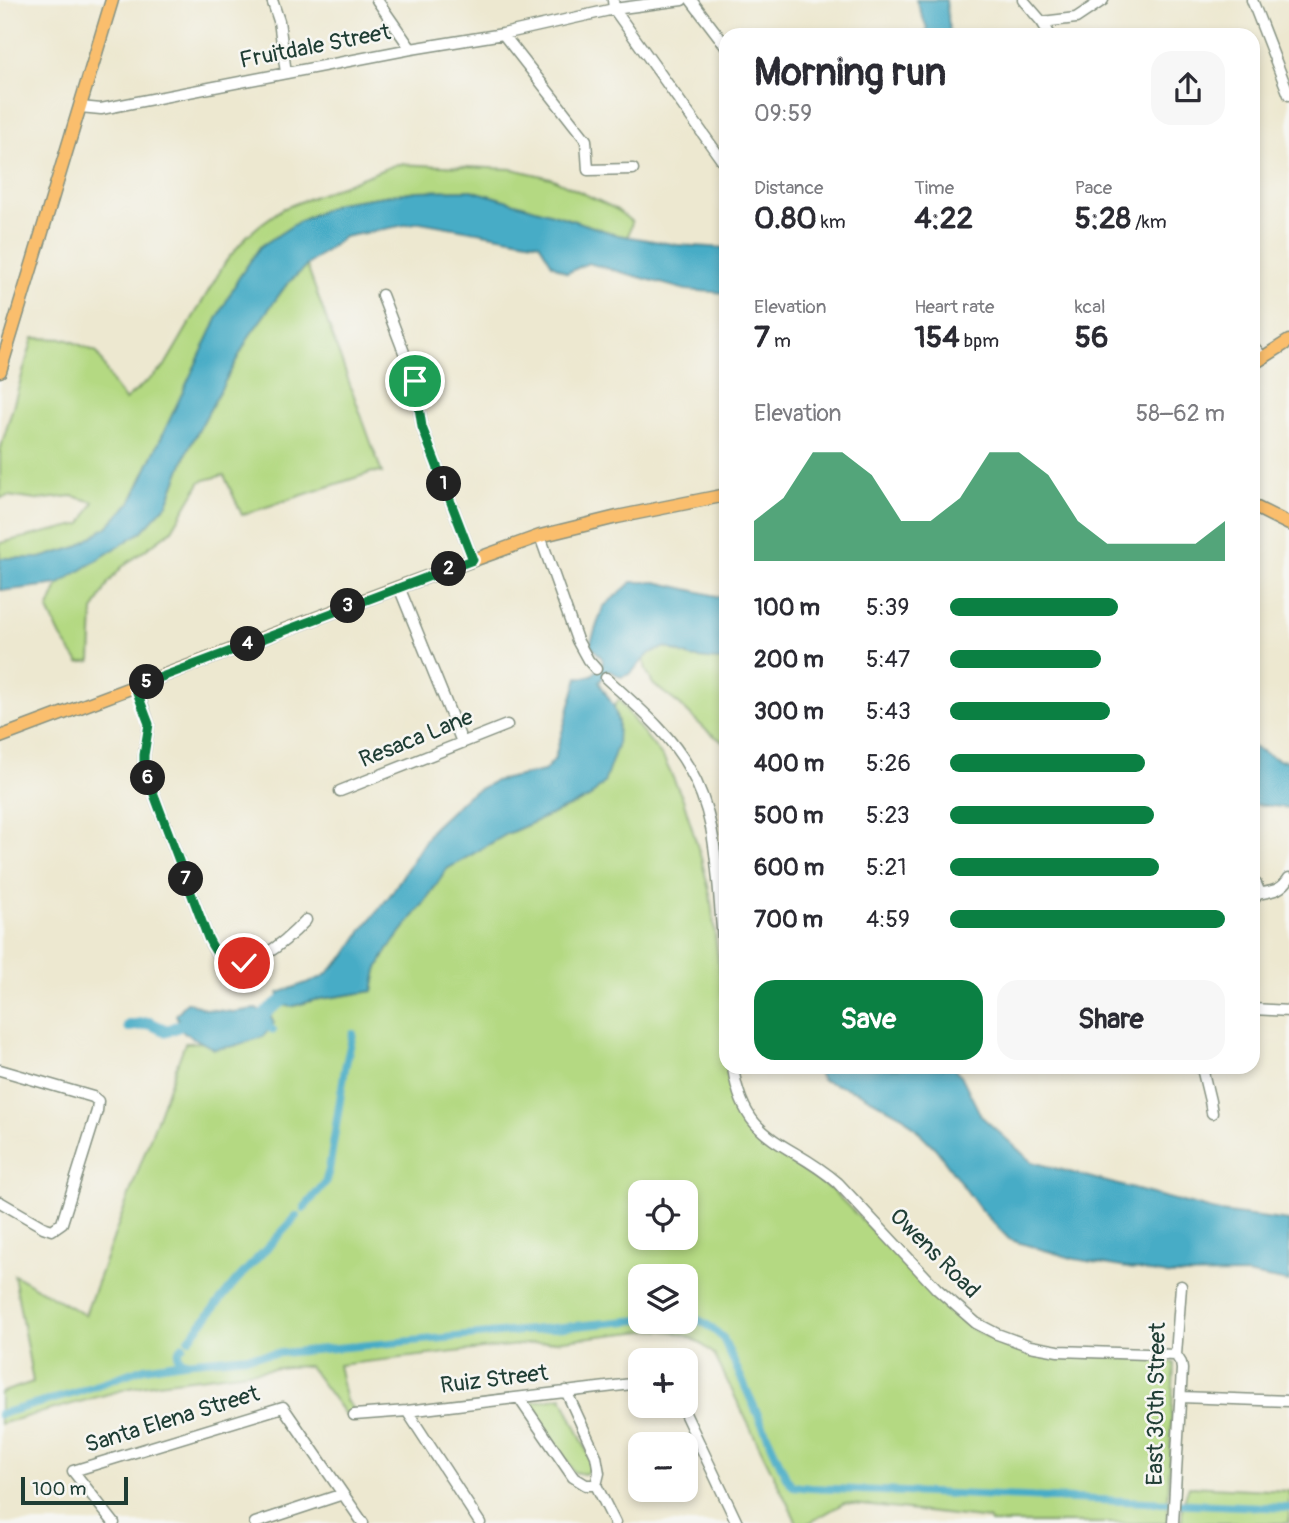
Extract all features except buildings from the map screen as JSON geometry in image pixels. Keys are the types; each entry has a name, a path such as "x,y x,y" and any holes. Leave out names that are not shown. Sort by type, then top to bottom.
{"main road":[{"path":"0,371 112,0"},
{"path":"1260,360 1289,341"},
{"path":"0,737 540,536 719,496"},
{"path":"1260,510 1289,524"}],"street":[{"path":"272,0 279,21 286,73"},
{"path":"377,0 411,49"},
{"name":"Fruitdale Street","path":"80,107 101,109 411,49 503,34 614,4 682,0"},
{"path":"691,0 719,37"},
{"path":"1023,0 1046,28"},
{"path":"1042,22 1076,18 1103,0"},
{"path":"1252,0 1289,95"},
{"path":"614,4 719,156"},
{"path":"503,34 586,140 588,170 633,169"},
{"path":"382,295 415,381 422,427 473,560"},
{"path":"540,536 577,640 596,669"},
{"path":"398,587 461,742"},
{"path":"606,678 658,727 689,767 708,812 714,840 719,897"},
{"path":"135,687 149,724 144,768 215,952 233,964 244,963 275,948 306,920"},
{"name":"Resaca Lane","path":"340,791 507,725"},
{"path":"1260,896 1284,886 1289,878"},
{"path":"1260,1009 1289,1011"},
{"path":"0,1070 93,1097 98,1101 62,1223 51,1230 0,1202"},
{"name":"Owens Road","path":"734,1074 738,1094 754,1124 768,1138 820,1168 838,1183 937,1289 976,1323 1030,1346 1058,1351 1176,1355"},
{"path":"1203,1074 1212,1113"},
{"name":"East 30th Street","path":"1173,1523 1182,1369 1176,1355 1181,1286"},
{"name":"Ruiz Street","path":"354,1415 628,1384"},
{"path":"566,1391 596,1456 599,1473 596,1485 615,1523"},
{"path":"1181,1397 1289,1401"},
{"path":"519,1398 573,1477 586,1485 596,1485"},
{"name":"Santa Elena Street","path":"114,1523 73,1471 283,1407 343,1493"},
{"path":"407,1411 480,1523"},
{"path":"687,1418 737,1523"},
{"path":"255,1523 343,1493 363,1523"}],"green space":[{"path":"397,164 512,169 551,178 616,209 632,222 628,237 471,190 417,191 338,203 298,222 260,247 238,279 131,501 108,526 77,547 40,558 0,558 0,543 82,524 94,502 72,496 36,500 8,496 0,498 0,451 33,338 66,339 97,352 113,384 125,400 164,367 226,261 247,236 282,209"},
{"path":"307,266 382,473 373,472 242,515 224,475 201,481 172,530 122,567 109,582 93,611 91,661 79,663 61,637 48,610 59,584 141,532 167,504 188,450 250,335 287,284"},
{"path":"666,647 690,657 719,660 719,739 653,684 644,659 650,653"},
{"path":"619,699 664,759 683,799 710,894 719,966 719,1074 733,1074 736,1104 745,1123 769,1147 833,1191 970,1328 1009,1347 1057,1354 1166,1360 1174,1363 1167,1523 991,1523 989,1519 844,1503 809,1523 797,1523 714,1354 681,1334 698,1334 698,1264 628,1264 628,1333 338,1365 346,1401 355,1411 347,1417 309,1366 130,1388 0,1424 0,1393 33,1382 14,1275 85,1315 185,1043 210,1042 274,1023 270,1016 283,1005 291,1007 314,1000 373,991 377,970 388,949 447,869 507,834 589,798 618,723 614,707"},
{"path":"562,1397 592,1462 588,1472 584,1474 574,1472 528,1403"},
{"path":"1189,1486 1289,1491 1289,1523 1182,1523 1182,1507"}],"water":[{"path":"916,0 946,0 949,28 927,28"},
{"path":"471,190 618,235 678,245 719,248 719,292 686,290 588,263 567,273 552,264 539,243 420,222 344,237 287,284 250,335 188,450 167,504 141,532 59,584 0,590 0,558 40,558 77,547 108,526 131,502 217,319 238,279 260,247 298,222 338,203 417,191"},
{"path":"632,582 656,582 719,597 719,660 690,657 666,647 650,653 630,674 621,677 609,670 599,682 614,707 618,723 617,746 604,783 589,798 507,834 447,869 388,949 377,970 373,991 314,1000 291,1007 283,1005 278,993 323,977 345,956 391,894 433,828 468,795 495,781 544,771 554,760 578,677 593,674 603,663 602,658 590,645 603,607"},
{"path":"1260,750 1279,760 1289,761 1289,808 1260,805"},
{"path":"187,1002 206,1009 233,1012 256,1009 270,1016 274,1023 263,1037 214,1049 183,1032 176,1015"},
{"path":"818,1074 960,1074 981,1116 1032,1162 1220,1212 1289,1221 1289,1282 1246,1274 1168,1275 1075,1259 1010,1240 981,1210 936,1149 904,1117 858,1092 822,1080"}],"waterway":[{"path":"255,1025 273,1007 295,995"},
{"path":"129,1026 149,1023 167,1031 191,1021 195,1023"},
{"path":"304,1208 325,1183 329,1170 353,1034"},
{"path":"189,1339 236,1281 297,1216"},
{"path":"698,1320 723,1338 787,1479 793,1486 1289,1508"},
{"path":"0,1414 72,1394 144,1368 183,1362 628,1321"},
{"path":"183,1346 178,1356 183,1362"}],"route":[{"path":"244,963 233,964 222,959 208,938 144,768 149,724 135,687 473,560 422,427 415,381"}]}
